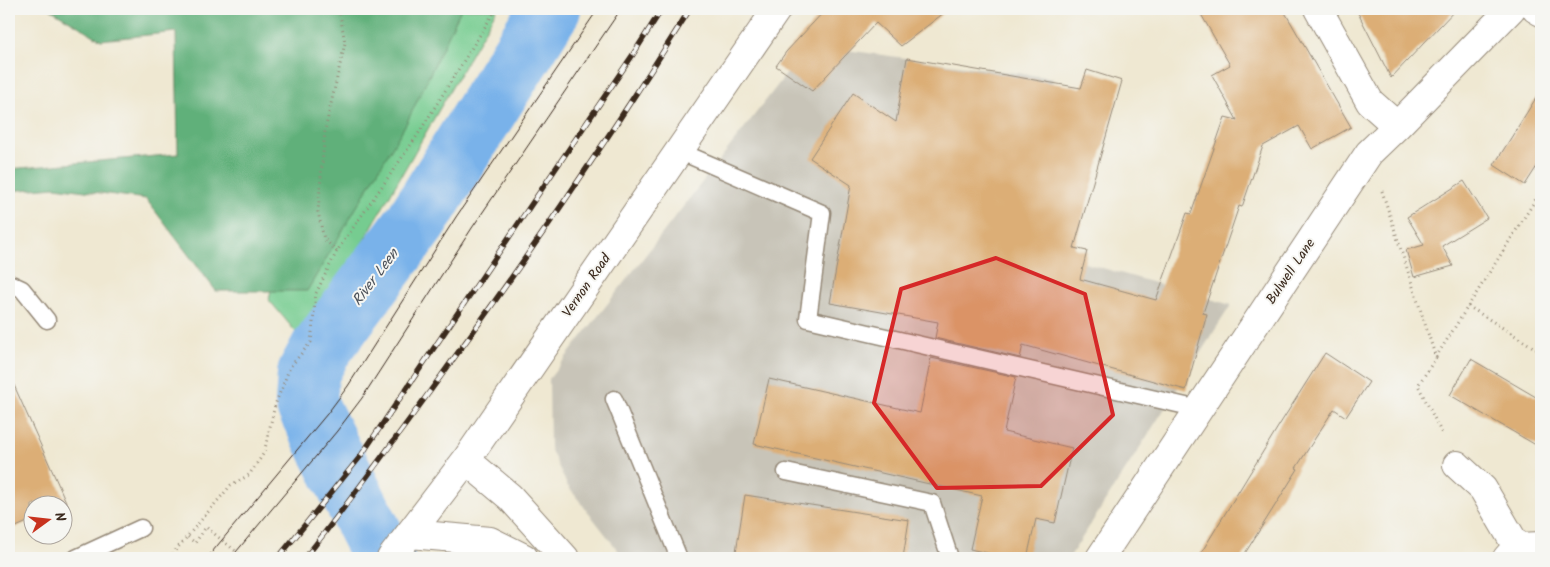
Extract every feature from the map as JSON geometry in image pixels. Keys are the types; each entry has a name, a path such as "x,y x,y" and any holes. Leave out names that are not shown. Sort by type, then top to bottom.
{"main road":[{"name":"Vernon Road","path":"391,558 466,460 777,9"},
{"path":"1318,9 1370,102 1398,126"},
{"name":"Bulwell Lane","path":"1100,558 1369,153 1398,126 1510,9"},
{"path":"1536,9 1541,12"},
{"path":"466,460 510,497 565,558"},
{"path":"1457,465 1483,489 1522,550"},
{"path":"410,534 490,541 524,558"}],"lane":[{"path":"679,151 822,213 808,319 1199,409"},
{"path":"9,283 22,289 47,320"},
{"path":"614,399 679,558"},
{"path":"786,472 932,503 950,558"},
{"path":"76,558 141,528"}],"path":[{"path":"337,251 324,239 318,212 325,130 345,43 339,9"},
{"path":"169,558 231,485 248,475 264,453 275,405 290,367 311,342 316,293 337,251 417,136 496,9"},
{"path":"1369,153 1436,358"},
{"path":"1457,465 1418,385 1541,191"},
{"path":"1468,306 1541,352"},
{"path":"188,537 195,543 206,527 244,558"}],"highlighted area":[{"path":"996,258 1085,294 1113,415 1041,486 937,488 874,403 901,289"}],"shaded area":[{"path":"809,45 1053,78 1026,246 1231,305 1069,558 624,558 567,485 550,448 549,379"}],"green space":[{"path":"50,9 461,9 407,122 307,291 216,291 146,199 55,187 9,191 9,169 178,154 176,32 101,40"},
{"path":"326,9 497,9 305,343 269,300"}],"building":[{"path":"826,9 949,9 901,46 876,23 812,91 776,66 786,52"},
{"path":"1198,9 1283,9 1351,127 1312,149 1299,126 1263,146 1242,207 1239,206 1203,313 1207,314 1186,390 1023,345 1020,358 935,338 938,322 830,303 851,185 810,158 853,93 896,122 907,58 1081,88 1087,70 1122,81 1074,248 1087,251 1080,279 1156,300 1187,213 1191,214 1225,117 1237,120 1212,75 1230,65"},
{"path":"1356,9 1456,9 1391,78"},
{"path":"1541,90 1541,160 1525,185 1494,165"},
{"path":"1464,181 1487,218 1442,246 1453,266 1414,277 1406,250 1424,245 1407,217"},
{"path":"1325,353 1369,382 1346,417 1334,409 1242,558 1198,558 1278,427"},
{"path":"931,358 1016,377 1004,432 1072,448 1055,523 1036,519 1027,558 1009,558 970,549 982,496 754,444 769,379 920,413"},
{"path":"1471,359 1541,400 1541,448 1450,395"},
{"path":"9,374 63,494 22,494 22,524 9,530"},
{"path":"745,495 909,520 903,558 735,558"}],"waterway":[{"name":"River Leen","path":"384,558 306,403 308,373 321,349 416,222 550,9"}],"tram line":[{"path":"207,558 327,414 348,386 456,217 598,9"},
{"path":"231,558 337,431 362,398 472,228 621,9"}],"railway":[{"path":"278,558 360,457 662,9"},
{"path":"305,558 388,449 502,291 598,151 690,9"}]}
